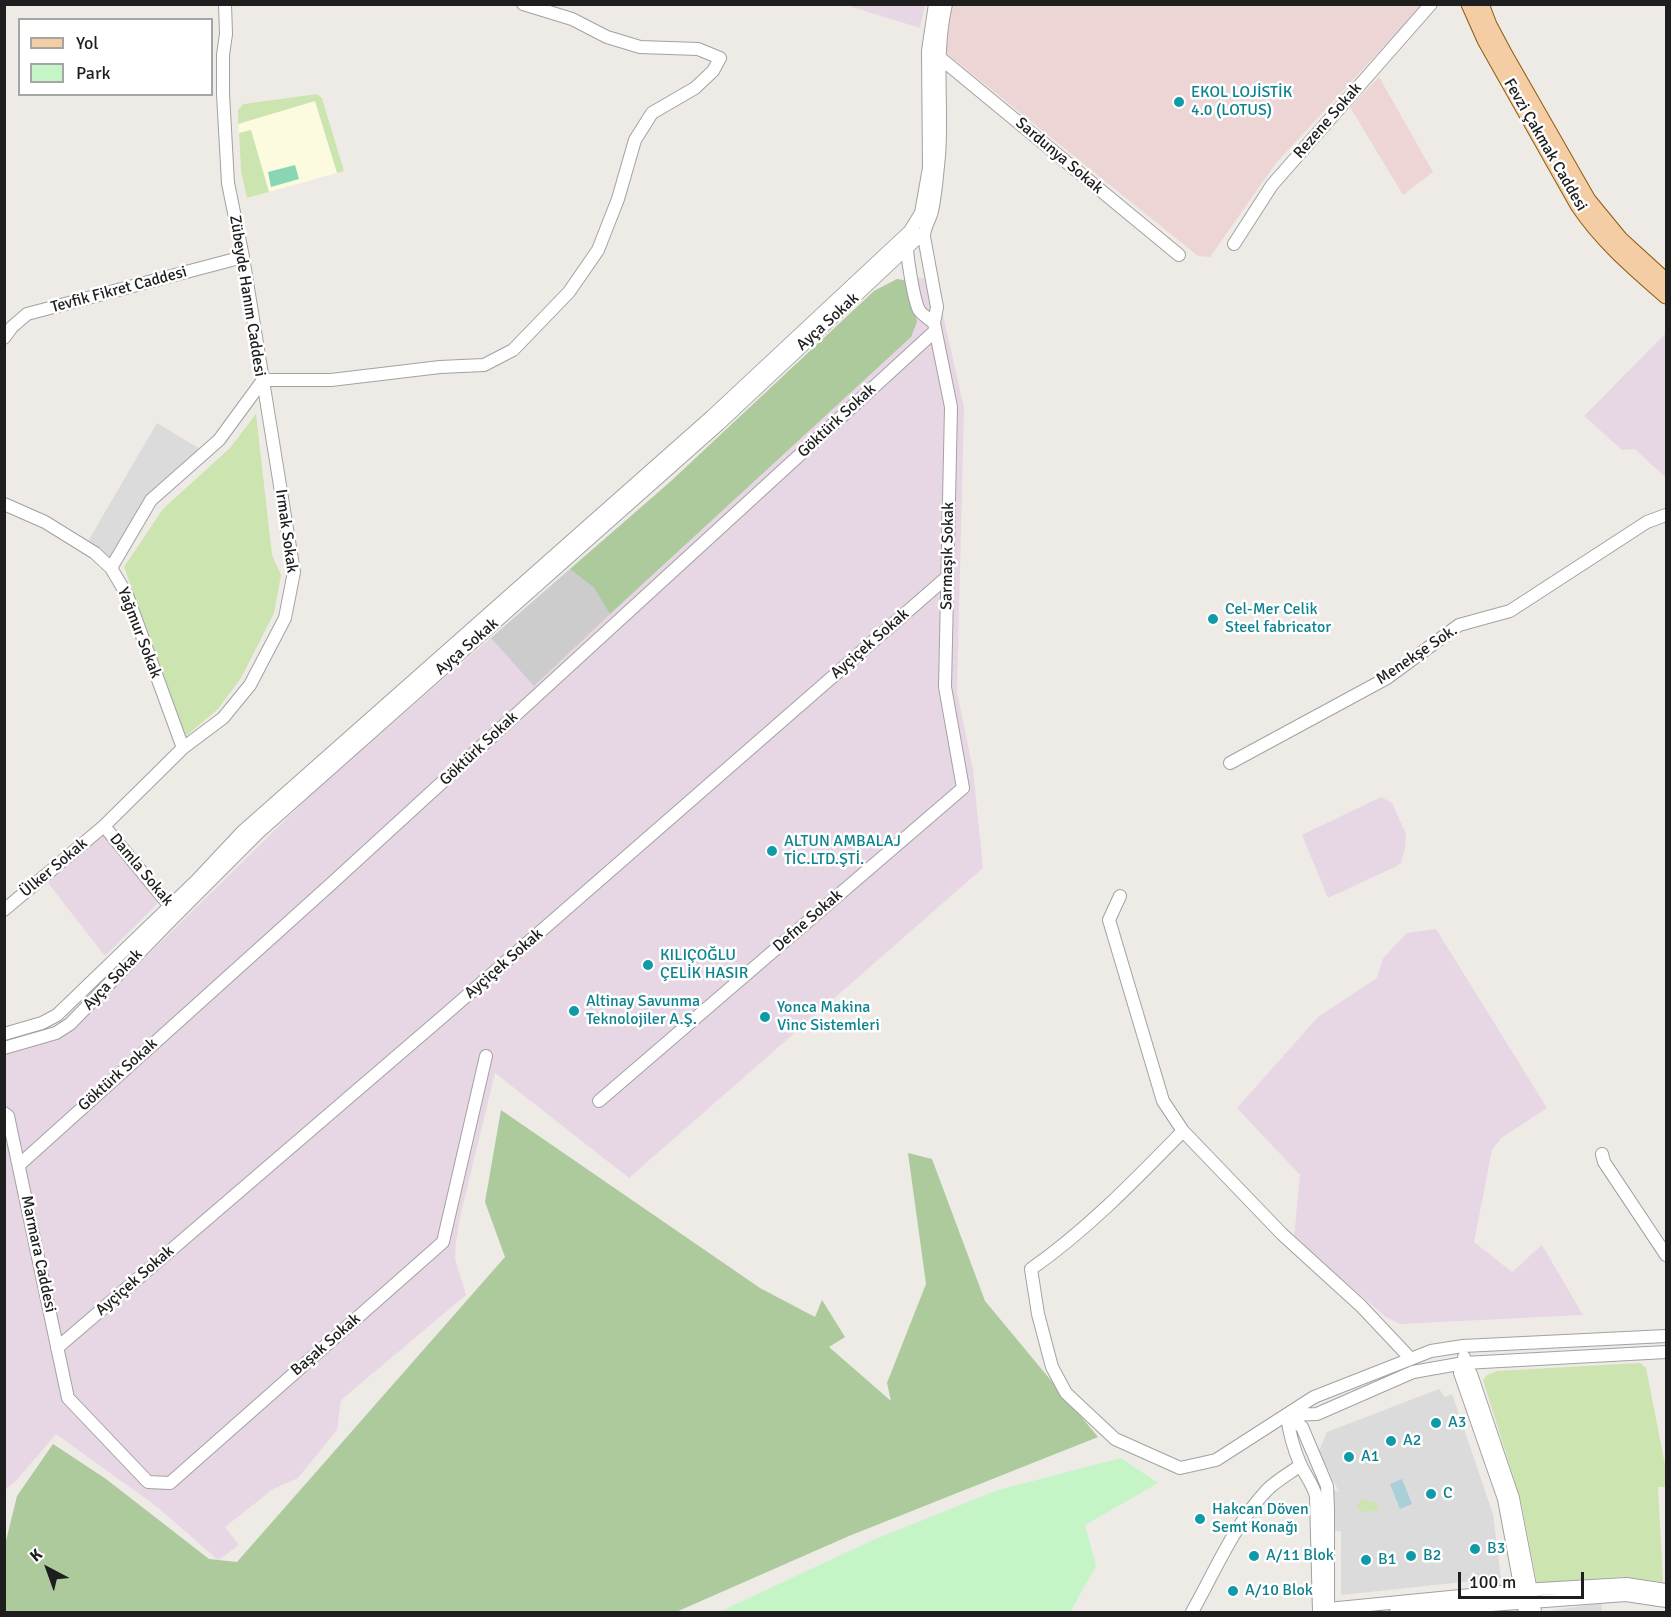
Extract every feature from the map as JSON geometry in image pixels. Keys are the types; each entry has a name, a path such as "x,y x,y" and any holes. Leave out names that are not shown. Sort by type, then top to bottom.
{"main road":[{"name":"Fevzi Çakmak Caddesi","path":"1469,4 1485,40 1578,205 1620,255 1666,296"},
{"name":"Fevzi Çakmak Caddesi","path":"1481,4 1505,55 1588,200 1620,239 1666,281"}],"street":[{"name":"Zübeyde Hanım Caddesi","path":"111,568 151,500 219,440 263,380 243,257 228,183 223,94 225,4"},
{"path":"263,380 331,380 441,367 484,365 513,350 569,292 598,250 618,199 635,140 652,113 695,88 713,71 720,58 698,49 640,47 607,37 572,19 523,4"},
{"name":"Sarmaşık Sokak","path":"935,4 939,57 939,154 932,212 924,232 924,242 937,308 935,327 951,407 945,687 963,788"},
{"name":"Sarmaşık Sokak","path":"916,219 921,213 929,168 928,51 946,4"},
{"name":"Rezene Sokak","path":"1234,244 1272,185 1431,4"},
{"name":"Sardunya Sokak","path":"939,57 1179,255"},
{"name":"Ayça Sokak","path":"4,1048 56,1033 70,1024 242,832 309,771 711,432 887,260 910,231 916,219"},
{"name":"Sarmaşık Sokak","path":"910,231 906,248 919,311 935,327"},
{"name":"Ayça Sokak","path":"887,260 906,248 924,232"},
{"path":"906,248 929,269"},
{"name":"Tevfik Fikret Caddesi","path":"4,338 12,327 27,314 243,257"},
{"path":"887,260 895,264 903,264 910,272"},
{"name":"Göktürk Sokak","path":"19,1164 331,884 935,327"},
{"name":"Irmak Sokak","path":"104,826 183,748 223,718 250,685 285,618 294,572 263,380"},
{"name":"Yağmur Sokak","path":"4,504 45,522 95,553 111,568 127,595 183,748"},
{"name":"Menekşe Sok.","path":"1230,763 1387,678 1458,625 1510,611 1647,522 1666,515"},
{"name":"Ayçiçek Sokak","path":"57,1348 438,1021 947,577"},
{"name":"Ayça Sokak","path":"174,910 516,596"},
{"name":"Defne Sokak","path":"599,1101 963,788"},
{"name":"Damla Sokak","path":"104,826 174,910"},
{"name":"Ülker Sokak","path":"4,910 104,826"},
{"path":"1120,896 1108,920 1163,1101 1183,1131 1282,1234 1361,1306 1410,1358"},
{"path":"4,1034 42,1023 57,1015 174,910"},
{"name":"Başak Sokak","path":"68,1398 148,1482 170,1483 443,1242 486,1056"},
{"name":"Marmara Caddesi","path":"4,1113 8,1116 19,1164 68,1398"},
{"path":"1183,1131 1118,1197 1030,1269 1038,1314 1052,1367 1066,1392 1115,1439 1180,1467 1216,1460 1314,1397 1431,1351 1463,1346 1663,1336 1663,1352 1464,1363 1413,1372 1317,1414 1287,1415"},
{"path":"1602,1154 1604,1162 1666,1255"},
{"path":"1463,1346 1464,1363 1460,1373 1504,1499 1528,1601"},
{"path":"1287,1415 1289,1433 1316,1496 1324,1612"},
{"path":"1287,1415 1302,1427 1327,1486 1324,1612"},
{"path":"1192,1612 1234,1533 1255,1504 1269,1488 1301,1465"},
{"path":"1396,1612 1528,1601 1626,1584 1666,1590"},
{"path":"1324,1612 1626,1595 1666,1601"}],"shaded area":[{"path":"853,4 925,5 920,28 852,7"},
{"path":"952,5 1422,5 1276,163 1210,257 1198,256 940,48"},
{"path":"1379,77 1433,172 1403,195 1350,107"},
{"path":"317,94 322,98 344,171 247,198 241,172 238,110 243,104"},
{"path":"918,278 935,279 964,408 957,692 973,770 983,868 629,1178 495,1073 456,1242 455,1259 466,1295 341,1400 337,1430 298,1478 273,1489 225,1527 239,1545 218,1560 156,1506 56,1434 16,1481 5,1490 5,1054 67,1034 318,788 670,482 874,291 897,279 909,281"},
{"path":"1666,333 1666,478 1635,449 1622,450 1584,416"},
{"path":"157,423 200,449 149,493 109,560 87,543"},
{"path":"570,569 594,588 610,614 534,686 491,638"},
{"path":"1381,797 1392,803 1406,834 1401,863 1328,898 1302,835"},
{"path":"103,834 158,903 105,956 48,883"},
{"path":"1436,929 1547,1108 1501,1138 1492,1150 1474,1242 1512,1272 1542,1245 1583,1315 1400,1324 1386,1317 1294,1238 1300,1175 1237,1108 1318,1017 1377,978 1383,958 1407,933"},
{"path":"1439,1389 1445,1397 1452,1394 1493,1514 1501,1578 1341,1595 1341,1531 1333,1531 1333,1489 1339,1492 1319,1451 1327,1432"},
{"path":"1602,1603 1602,1612 1542,1612"}],"green space":[{"path":"317,94 322,98 344,171 337,173 315,101 238,124 238,110 243,104"},
{"path":"251,130 269,192 247,198 241,172 239,133"},
{"path":"295,165 299,179 271,187 268,172"},
{"path":"897,279 909,281 917,322 911,337 610,614 594,588 570,569 670,482 874,291"},
{"path":"256,414 272,555 281,575 274,613 241,678 218,709 186,736 124,567 163,509 230,448"},
{"path":"501,1110 760,1288 815,1317 822,1300 845,1337 829,1347 891,1401 887,1383 926,1284 908,1153 932,1159 985,1301 1098,1437 849,1536 676,1612 5,1612 5,1545 17,1496 53,1444 106,1479 209,1559 237,1562 505,1257 485,1202"},
{"path":"1640,1363 1646,1368 1666,1470 1666,1487 1658,1487 1663,1582 1622,1577 1537,1583 1521,1501 1483,1380 1487,1375 1497,1371"},
{"path":"1121,1458 1158,1483 1085,1525 1096,1566 1070,1612 719,1612 873,1540 998,1490"},
{"path":"1363,1500 1375,1502 1378,1508 1374,1511 1361,1512 1357,1507"}],"water":[{"path":"1402,1479 1412,1504 1400,1509 1390,1484"}],"place":[{"name":"EKOL LOJİSTİK 4.0 (LOTUS)","path":"1179,102"},
{"name":"Cel-Mer Celik Steel fabricator","path":"1213,619"},
{"name":"ALTUN AMBALAJ TİC.LTD.ŞTİ.","path":"772,851"},
{"name":"KILIÇOĞLU ÇELİK HASIR","path":"648,965"},
{"name":"Altinay Savunma Teknolojiler A.Ş.","path":"574,1011"},
{"name":"Yonca Makina Vinc Sistemleri","path":"765,1017"},
{"name":"A3","path":"1436,1423"},
{"name":"A2","path":"1391,1441"},
{"name":"A1","path":"1349,1457"},
{"name":"C","path":"1431,1494"},
{"name":"Hakcan Döven Semt Konağı","path":"1200,1519"},
{"name":"B3","path":"1475,1549"},
{"name":"A/11 Blok","path":"1254,1556"},
{"name":"B2","path":"1411,1556"},
{"name":"B1","path":"1366,1560"},
{"name":"A/10 Blok","path":"1233,1591"}]}
